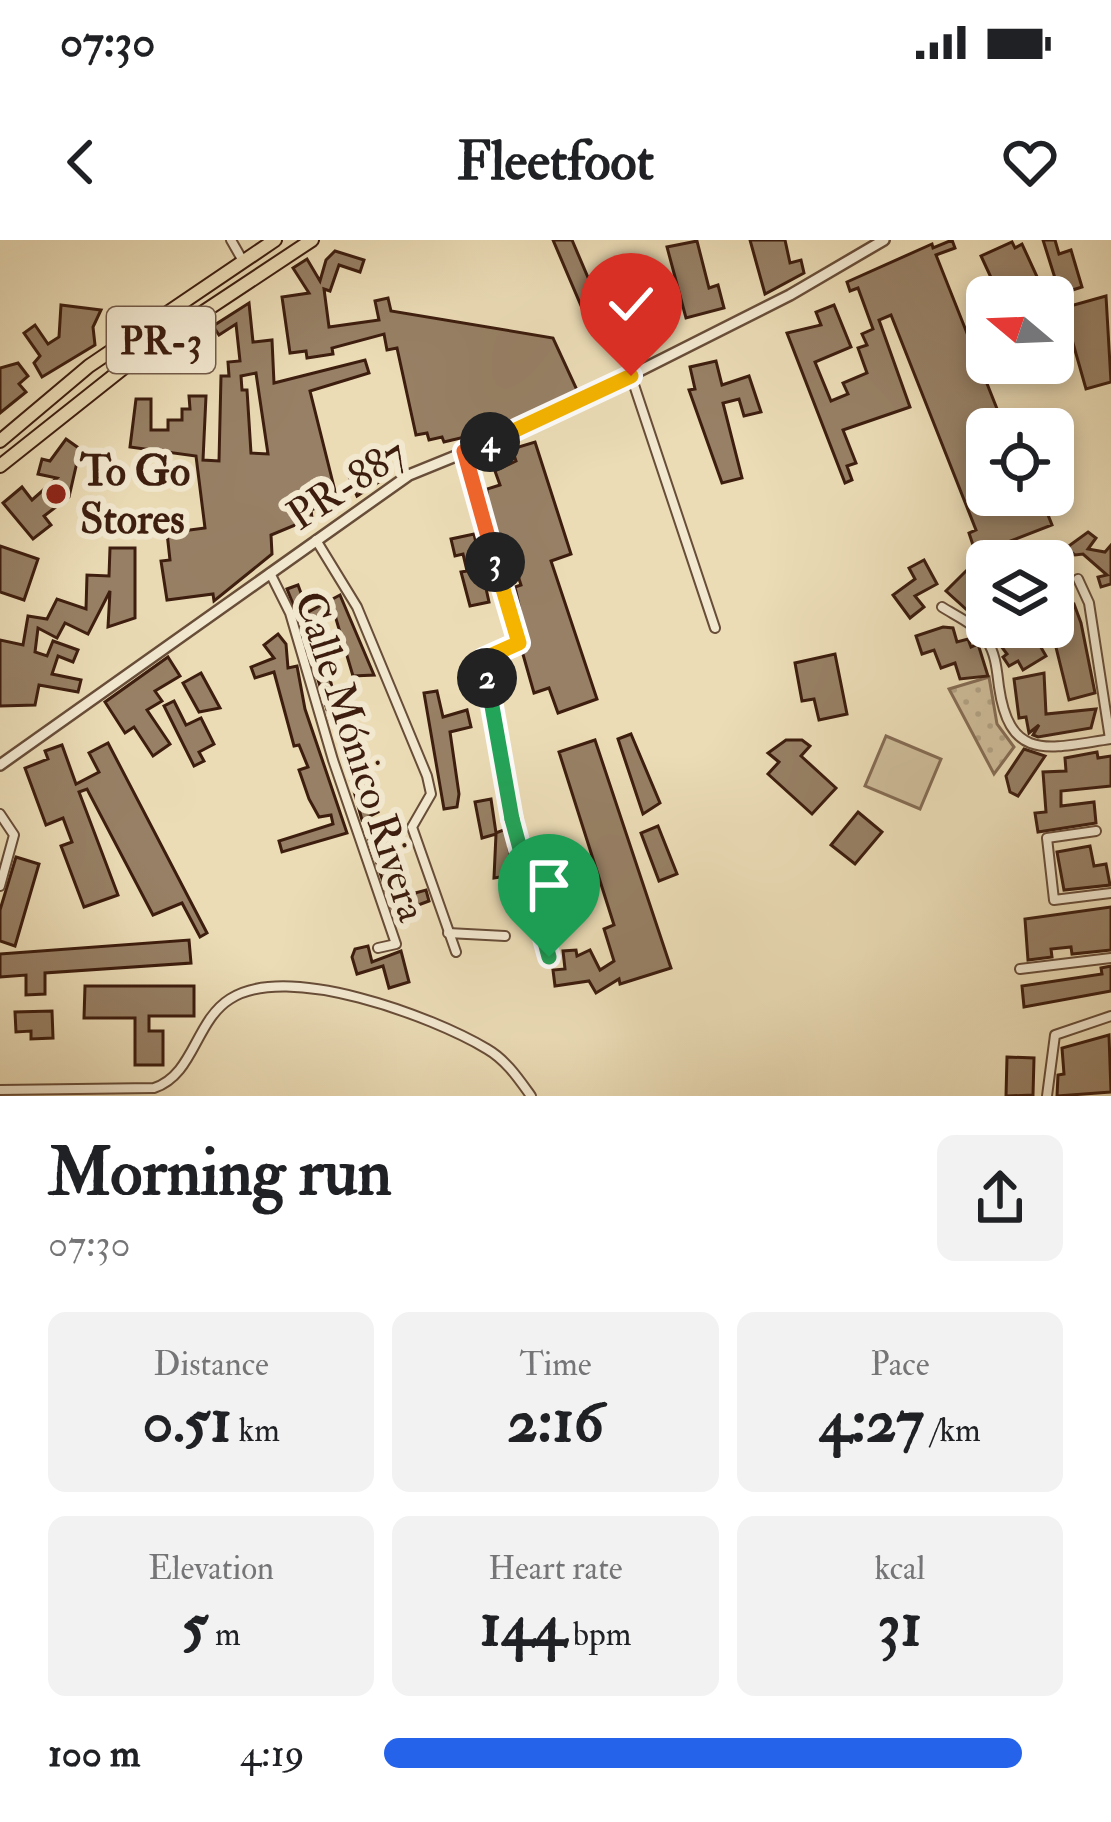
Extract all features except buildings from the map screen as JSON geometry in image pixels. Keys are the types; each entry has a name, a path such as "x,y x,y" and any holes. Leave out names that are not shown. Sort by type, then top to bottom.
{"highway":[{"name":"PR-3","path":"0,441 58,391 275,240"},
{"name":"PR-3","path":"0,466 70,408 312,240"},
{"path":"58,391 70,408"}],"street":[{"path":"231,240 243,261"},
{"name":"PR-887","path":"0,764 409,475 518,433 884,240"},
{"path":"631,376 715,628"},
{"path":"464,451 519,643 483,659 510,812 549,957"},
{"path":"316,540 357,607 427,776 431,794 412,827 456,952"},
{"name":"Calle Mónico Rivera","path":"270,573 290,614 333,760 396,944 378,948"},
{"path":"942,607 973,625 988,642 1004,721 1020,741 1050,748 1110,739 1089,603 1078,579"},
{"path":"0,814 14,836 0,886"},
{"path":"1096,831 1047,838 1054,900 1111,893"},
{"path":"448,933 505,937"},
{"path":"1020,969 1111,958"},
{"path":"0,1090 100,1091 154,1088 172,1082 224,1002 252,987 276,986 375,1003 486,1048 511,1068 531,1096"},
{"path":"1047,1096 1054,1036 1111,1016"}],"shaded area":[{"path":"989,677 997,724 1014,747 994,774 949,689"},
{"path":"886,736 941,759 920,809 865,786"}],"place":[{"name":"To Go Stores","path":"56,494"}],"route":[{"path":"549,957 510,812 483,659 519,643 464,451 518,433 631,376"}]}
